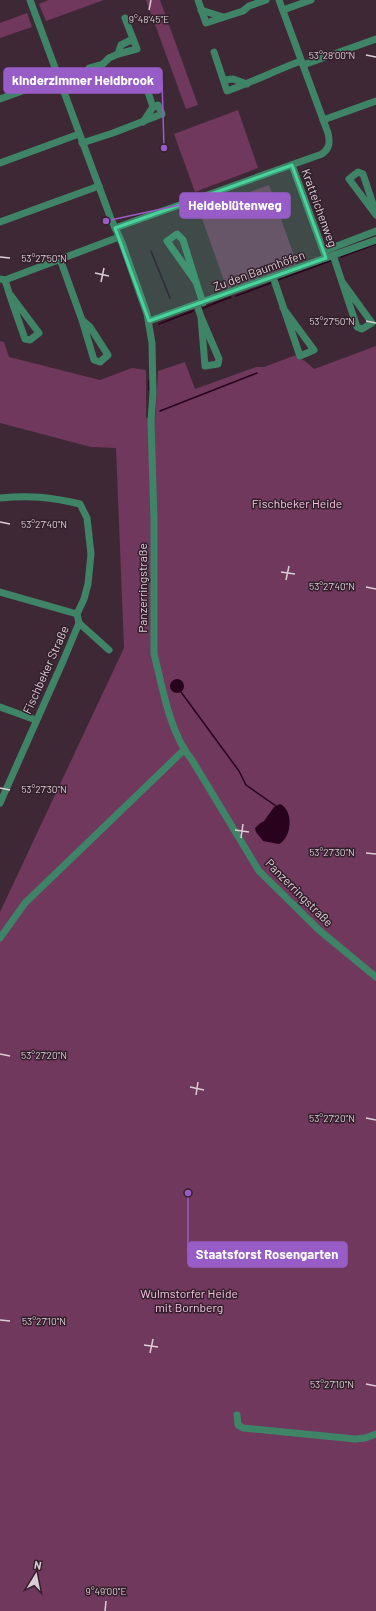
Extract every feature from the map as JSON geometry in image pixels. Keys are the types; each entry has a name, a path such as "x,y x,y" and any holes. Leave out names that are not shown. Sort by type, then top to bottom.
{"street":[{"name":"Panzerringstraße","path":"30,0 149,321 154,393 151,421 154,520 154,654 170,714 184,750 192,760 259,871 319,930 376,977"},
{"path":"198,0 206,23 243,10 248,3 266,0"},
{"path":"115,228 322,154 328,148 329,139 323,120 279,0"},
{"path":"283,10 311,0"},
{"path":"0,99 86,72 89,68 103,64 109,58 137,49 125,18"},
{"path":"118,54 122,46 133,39"},
{"path":"214,52 227,90 247,84 264,77 271,72 376,39"},
{"path":"143,77 153,107"},
{"path":"224,80 233,79 247,84"},
{"path":"323,120 376,101"},
{"path":"82,143 143,122 162,114 158,105 153,107 143,122"},
{"path":"0,163 79,134"},
{"name":"Kratteichenweg","path":"292,165 328,255 343,283"},
{"path":"358,172 363,174 376,214 349,179 358,172"},
{"path":"0,222 99,186"},
{"name":"Zu den Baumhöfen","path":"328,255 376,231"},
{"path":"196,282 167,241 177,234 183,240 196,282 200,304 201,317 205,366 218,364 219,359 201,317"},
{"path":"9,293 39,333 30,340 25,338 9,293 2,279 119,237"},
{"name":"Zu den Baumhöfen","path":"149,321 200,304 328,255 376,240"},
{"path":"60,259 82,320 94,360 100,362 108,355 90,328 82,320"},
{"path":"273,277 300,356 314,350 284,308"},
{"path":"343,283 372,323 362,329 357,327 343,283"},
{"name":"Fischbeker Straße","path":"0,498 16,496 49,497 80,504 87,518 92,554 88,584 84,599 77,614 78,623 64,659 0,803"},
{"path":"0,592 77,614"},
{"path":"78,623 109,650"},
{"path":"0,707 36,720"},
{"path":"0,938 25,903 184,750"},
{"path":"237,1415 238,1425 243,1428 355,1439 376,1434"}],"highlighted area":[{"path":"292,165 326,258 149,321 115,228"}],"green space":[{"path":"49,0 104,0 46,21 39,4"},
{"path":"146,0 160,0 198,105 186,109"},
{"path":"27,13 32,27 0,38 0,23"},
{"path":"238,110 258,168 195,192 174,134"},
{"path":"269,185 297,264 227,289 199,210"},
{"name":"Wulmstorfer Heide mit Bornberg","path":"0,341 4,342 9,357 100,380 132,368 146,370 146,418 155,419 158,371 185,362 195,389 256,367 264,367 296,355 314,369 376,346 376,1611 0,1611 0,912 124,648 116,448 91,447 0,423"}],"shaded area":[{"path":"177,679 182,681 184,686 182,691 177,693 172,691 170,686 172,681"},
{"path":"280,804 285,807 288,812 290,824 287,836 279,844 263,841 256,832 255,828 264,821 274,807"}],"waterway":[{"path":"341,257 376,244"},
{"path":"151,251 170,298"},
{"path":"278,280 330,261"},
{"path":"236,296 271,283"},
{"path":"203,308 231,297"},
{"path":"159,324 193,311"},
{"path":"160,411 257,373"},
{"path":"149,380 149,390"},
{"path":"181,692 239,771 246,785 276,806"}],"place":[{"name":"kinderzimmer Heidbrook","path":"164,148"},
{"name":"Heideblütenweg","path":"106,221"},
{"name":"Staatsforst Rosengarten","path":"188,1193"}],"park label":[{"name":"Fischbeker Heide","path":"297,504"}]}
